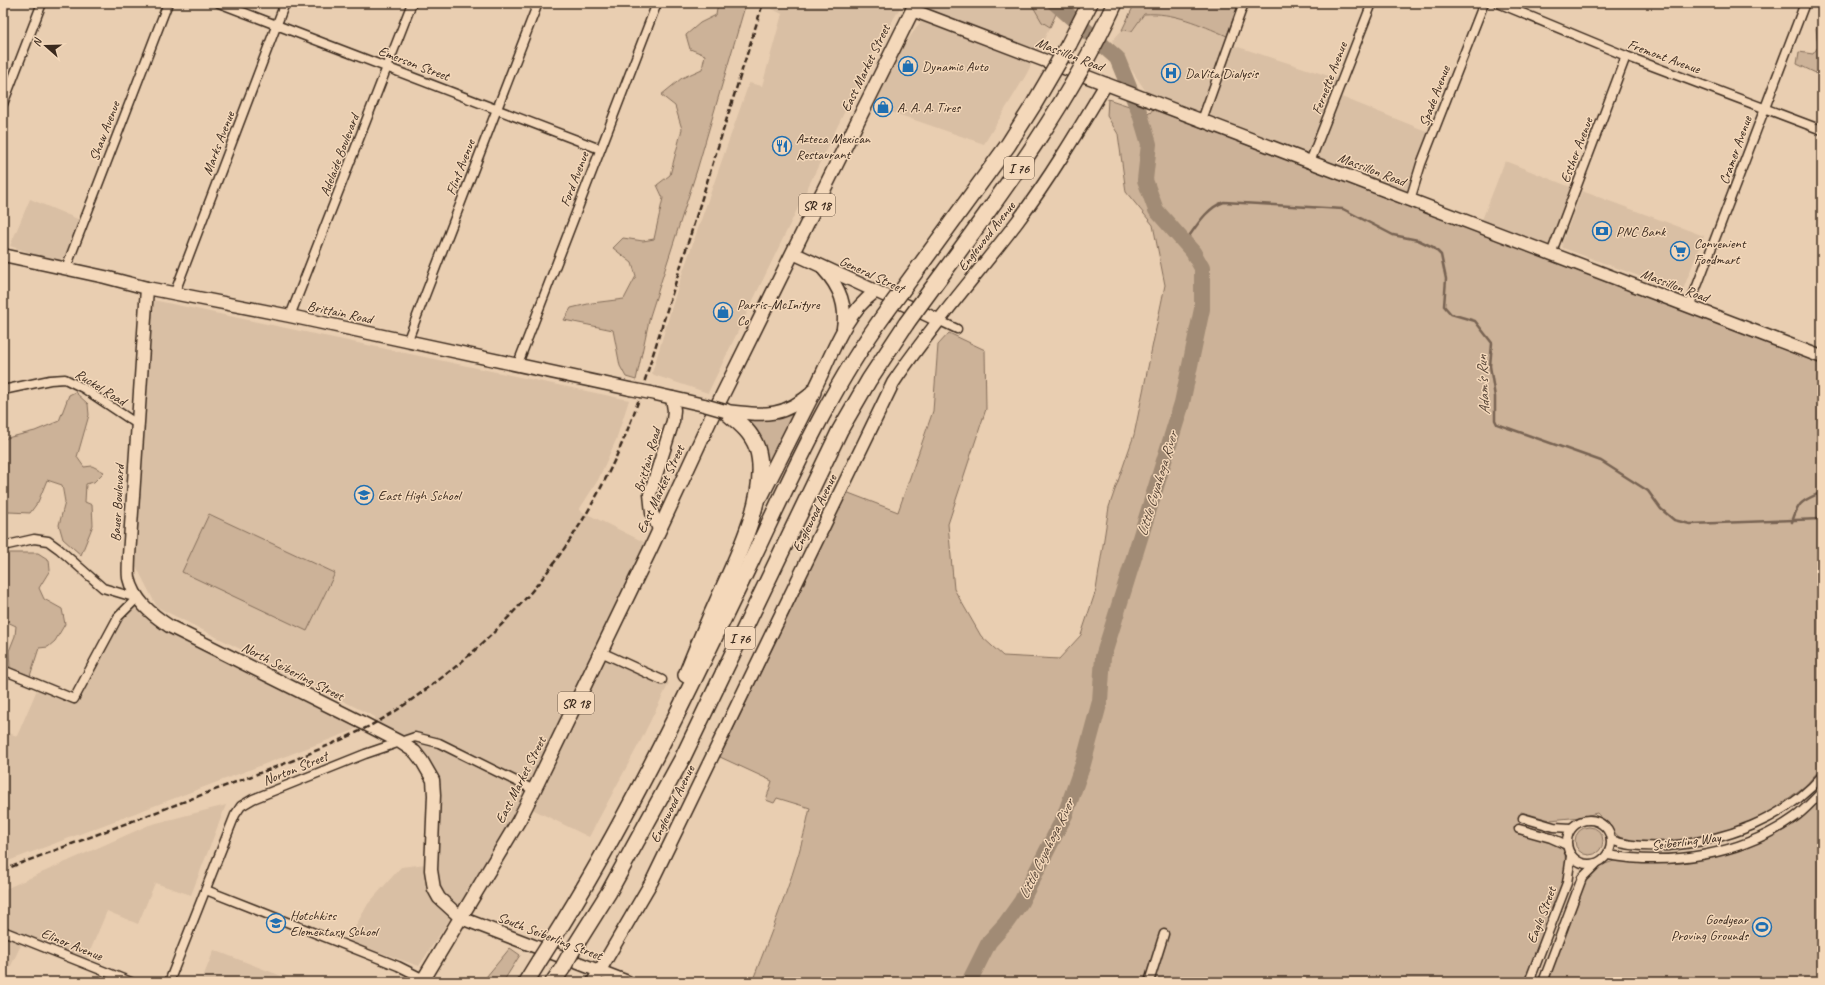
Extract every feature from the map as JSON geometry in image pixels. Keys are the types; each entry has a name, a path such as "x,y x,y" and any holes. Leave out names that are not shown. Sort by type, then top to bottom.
{"highway":[{"path":"1069,44 1083,3"},
{"name":"I 76","path":"526,982 596,869 642,785 807,444 852,363 887,312 1008,146 1069,44 1090,3"},
{"name":"I 76","path":"553,982 609,892 683,757 840,430 869,380 906,324 994,203 1052,119 1086,60 1115,3"},
{"path":"754,508 813,392"},
{"path":"642,785 681,686 746,534 754,508 760,470 757,448 747,430 725,411"}],"main road":[{"name":"Massillon Road","path":"914,7 1152,102 1822,357"},
{"name":"East Market Street","path":"423,981 519,820 602,652 713,414 914,7"},
{"name":"Englewood Avenue","path":"596,977 652,881 893,383 938,320 1017,222 1064,156 1106,84"},
{"name":"General Street","path":"793,253 938,320"},
{"name":"Brittain Road","path":"3,255 66,268 147,288 175,292 517,366 651,393 725,411 764,415 790,408 813,392 842,332 860,304 875,292"},
{"path":"821,266 835,282 841,299 844,318 842,332"},
{"name":"Bauer Boulevard","path":"137,598 129,578 137,424 147,288"},
{"name":"Brittain Road","path":"659,529 652,512 650,494 673,421 674,410 672,398"},
{"name":"North Seiberling Street","path":"137,598 150,614 169,626 400,742 415,752 433,780 432,882 439,898 461,918"},
{"name":"South Seiberling Street","path":"461,918 596,977 628,982"}],"street":[{"path":"3,104 42,3"},
{"name":"Shaw Avenue","path":"66,268 168,3"},
{"name":"Emerson Street","path":"219,3 276,26 387,66 600,149"},
{"name":"Marks Avenue","path":"175,292 285,3"},
{"name":"Adelaide Boulevard","path":"290,316 412,3"},
{"name":"Flint Avenue","path":"407,342 538,3"},
{"name":"Ford Avenue","path":"517,366 657,3"},
{"path":"1202,120 1244,3"},
{"name":"Fernette Avenue","path":"1310,162 1372,3"},
{"name":"Spade Avenue","path":"1410,200 1424,157 1484,3"},
{"name":"Fremont Avenue","path":"1498,3 1626,56 1822,130"},
{"name":"Cramer Avenue","path":"1689,307 1805,3"},
{"name":"Esther Avenue","path":"1551,254 1626,56"},
{"path":"938,320 957,329"},
{"name":"Ruckel Road","path":"3,390 50,380 65,379 83,388 137,424"},
{"path":"3,546 34,539 48,541 103,588 137,598 118,617 74,699 3,670"},
{"path":"602,652 662,680"},
{"name":"Norton Street","path":"169,982 235,815 241,806 351,760 415,737 428,739 534,790"},
{"name":"Seiberling Way","path":"1611,840 1622,844 1662,846 1694,844 1726,836 1751,827 1786,807 1814,786 1822,776"},
{"name":"Seiberling Way","path":"1608,855 1657,860 1726,851 1763,835 1795,816 1822,792"},
{"path":"1522,818 1554,827 1571,828"},
{"path":"1591,820 1605,826 1611,840 1608,855 1596,864 1582,864 1571,856 1566,845 1567,835 1571,828 1577,823 1591,820"},
{"path":"1519,829 1551,838 1566,845"},
{"name":"Eagle Street","path":"1529,982 1567,883 1571,856"},
{"name":"Eagle Street","path":"1543,982 1582,878 1596,864"},
{"path":"206,890 398,966 423,981"},
{"name":"Elinor Avenue","path":"3,931 131,982"},
{"path":"1149,982 1164,934"}],"shaded area":[{"path":"718,3 746,3 697,170 650,316 636,380 626,377 620,366 613,330 564,320 571,308 592,303 624,299 636,276 632,263 613,248 623,238 643,241 654,239 663,198 657,185 670,175 682,129 675,106 661,95 682,78 702,69 705,55 690,49 686,35 700,23 716,15"},
{"path":"768,3 903,3 874,51 708,393 654,375 652,373 680,280 749,83 762,86 782,14 767,6"},
{"path":"930,3 1031,3 1042,22 1050,27 1026,75 984,144 874,106 899,52 920,23"},
{"path":"1031,3 1061,3 1050,27 1042,22"},
{"path":"1135,3 1239,3 1227,36 1186,20 1155,14 1144,14 1132,31 1122,30"},
{"path":"1144,14 1182,17 1227,36 1200,116 1149,96 1112,41 1122,30 1133,31"},
{"path":"1822,21 1822,76 1797,64 1799,52 1813,54 1818,47 1816,28"},
{"path":"1232,45 1338,79 1309,159 1205,119"},
{"path":"1339,96 1431,133 1408,197 1312,161"},
{"path":"1108,99 1150,113 1153,109 1822,364 1822,767 1805,786 1773,810 1742,826 1697,838 1662,843 1634,843 1619,837 1597,813 1581,817 1550,820 1521,812 1518,834 1552,841 1565,851 1566,877 1526,982 752,982 777,918 792,874 810,808 777,798 774,803 766,800 772,781 720,757 846,492 898,512 933,411 938,345 949,333 985,350 986,409 948,524 954,589 981,636 1003,656 1059,659 1081,635 1096,590 1109,507 1134,435 1165,285 1153,225 1126,192 1118,134 1107,116"},
{"path":"1505,161 1573,188 1550,251 1480,225"},
{"path":"1582,191 1704,236 1682,292 1563,248 1562,243"},
{"path":"30,199 80,220 70,246 62,259 56,261 10,246"},
{"name":"East High School","path":"153,300 629,400 616,440 598,480 579,510 650,545 533,786 424,735 412,735 400,740 374,726 375,717 157,607 135,564"},
{"path":"75,392 88,404 89,415 77,457 84,467 92,466 104,472 94,482 86,484 85,502 92,505 93,525 81,555 63,539 59,525 65,502 62,485 47,480 38,502 30,513 9,512 3,517 3,439 35,431 59,421 69,395"},
{"path":"798,406 767,471 740,415"},
{"path":"209,514 335,573 307,631 182,572"},
{"path":"38,553 49,560 50,570 39,588 44,599 62,609 65,624 55,641 48,647 39,648 30,676 10,668 9,651 15,636 16,626 3,620 3,554"},
{"path":"137,598 150,614 363,723 352,731 3,863 3,731 17,736 39,685 74,699 118,617"},
{"path":"602,655 669,683 640,742 589,837 528,807"},
{"path":"415,739 429,741 531,791 460,914 448,904 433,878 436,790 405,743"},
{"path":"1822,797 1822,982 1546,982 1584,878 1596,867 1617,860 1655,863 1681,862 1712,857 1734,851"},
{"path":"226,805 191,895 155,883 138,924 107,911 85,963 3,931 3,890 149,825"},
{"path":"1589,827 1599,831 1603,841 1599,851 1589,855 1579,851 1575,841 1579,831"},
{"path":"426,864 453,914 419,966 347,941 368,904 401,867"},
{"path":"3,936 22,943 3,982"},
{"path":"510,948 520,955 503,982 482,982"},
{"path":"214,950 297,982 201,982"}],"waterway":[{"name":"Little Cuyahoga River","path":"969,982 989,942 1006,923 1021,902 1065,815 1083,764 1100,701 1103,657 1182,403 1202,309 1202,268 1193,252 1156,210 1145,180 1149,144 1140,114 1117,58 1055,3"},
{"name":"Adam's Run","path":"1185,242 1197,224 1207,213 1224,202 1343,209 1393,235 1418,240 1433,247 1441,255 1446,279 1444,306 1451,314 1475,321 1492,343 1490,366 1495,397 1495,420 1497,424 1601,461 1648,491 1661,509 1674,520 1690,524 1822,519"},
{"path":"1792,522 1797,509 1802,502 1822,492"}],"railway":[{"path":"3,870 294,760 367,727 405,705 468,656 501,625 531,592 558,557 583,519 605,480 624,439 640,396 763,3"}],"place":[{"name":"Dynamic Auto","path":"908,66"},
{"name":"DaVita Dialysis","path":"1171,73"},
{"name":"A. A. A. Tires","path":"883,107"},
{"name":"Azteca Mexican Restaurant","path":"782,146"},
{"name":"PNC Bank","path":"1602,231"},
{"name":"Convenient Foodmart","path":"1680,251"},
{"name":"Parris-McInityre Co","path":"723,312"},
{"name":"East High School","path":"364,495"},
{"name":"Hotchkiss Elementary School","path":"276,923"},
{"name":"Goodyear Proving Grounds","path":"1762,927"}]}
